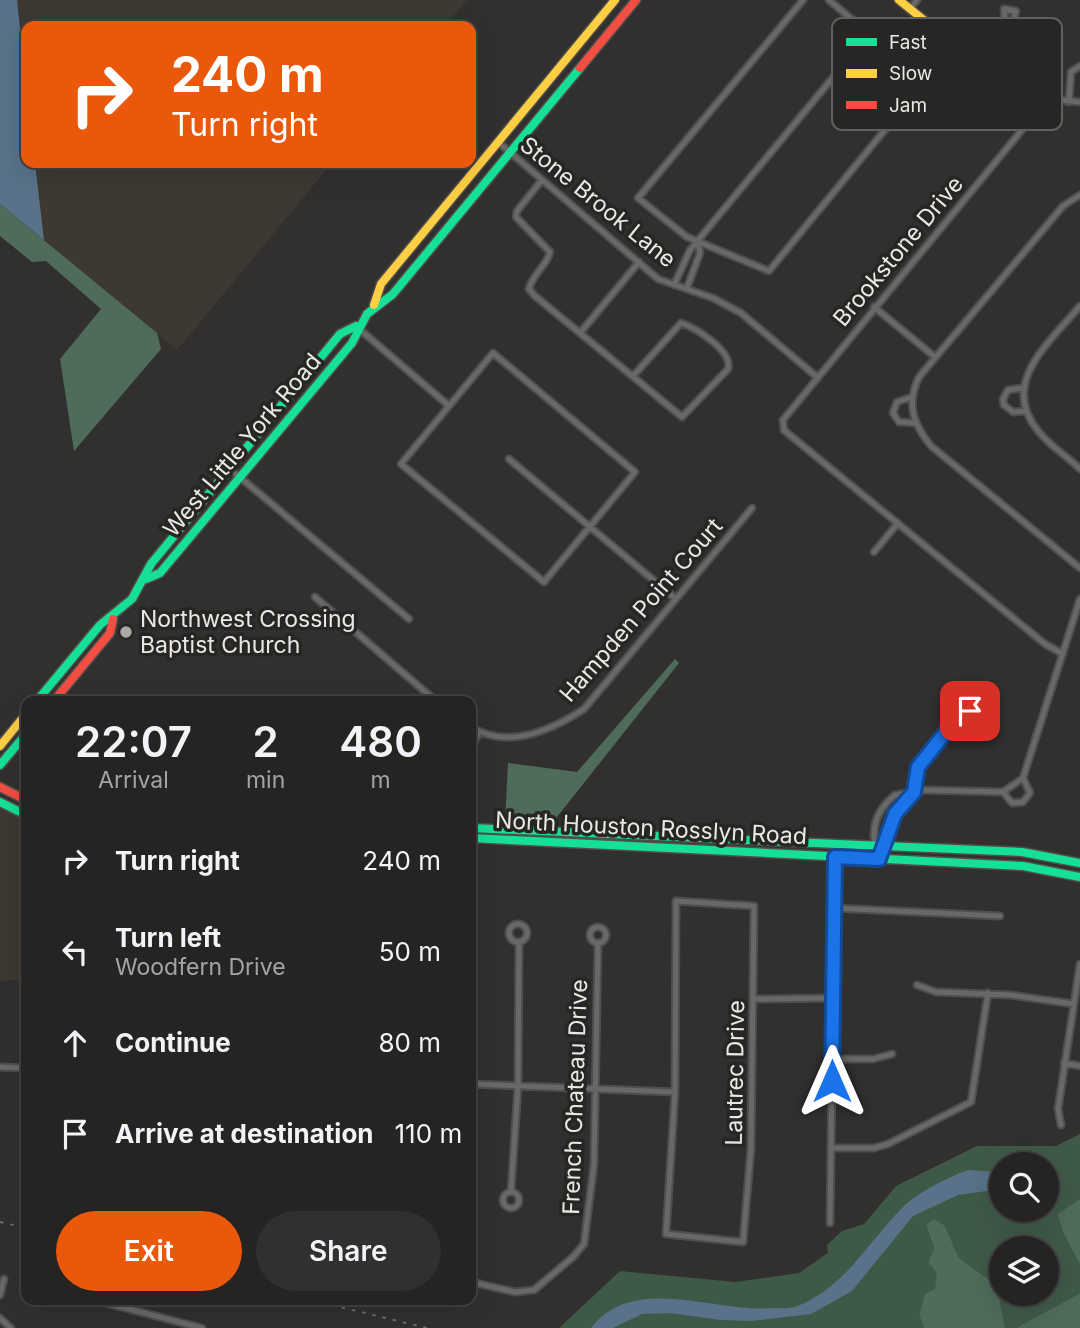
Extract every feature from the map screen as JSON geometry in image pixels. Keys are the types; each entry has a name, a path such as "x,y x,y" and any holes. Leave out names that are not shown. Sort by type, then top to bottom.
{"main road":[{"name":"West Little York Road","path":"374,305 381,284 615,0"},
{"name":"West Little York Road","path":"41,696 100,625 113,619 146,579 150,564 340,334 356,326 374,305 393,294 636,0"},
{"path":"899,0 921,18"},
{"path":"580,43 593,52"},
{"name":"West Little York Road","path":"146,579 160,573 352,343 356,326"},
{"path":"299,383 311,392"},
{"name":"West Little York Road","path":"58,696 110,633 113,619"},
{"path":"76,653 87,661"},
{"path":"0,746 21,720"},
{"path":"0,765 21,740"},
{"path":"0,787 21,798"},
{"path":"0,802 21,812"},
{"name":"North Houston Rosslyn Road","path":"476,828 992,851 1045,855 1080,863"},
{"path":"553,843 555,832"},
{"path":"648,848 649,835"},
{"path":"687,850 692,837"},
{"name":"North Houston Rosslyn Road","path":"476,838 1023,866 1080,877"},
{"path":"776,855 778,842"},
{"path":"992,851 992,865"}],"street":[{"path":"803,0 638,198 698,243 769,271 885,130"},
{"path":"829,0 850,18"},
{"path":"910,9 917,0"},
{"path":"1069,102 1071,72 1080,66"},
{"path":"674,285 690,250 832,79"},
{"path":"1062,101 1080,102"},
{"name":"Brookstone Drive","path":"898,523 791,436 783,425 786,414 1022,130"},
{"name":"Stone Brook Lane","path":"498,142 658,279 687,288 741,313 817,377"},
{"path":"541,181 517,211 516,217 550,252 529,289 682,418 727,369 729,361 726,355 689,325 681,323 633,376"},
{"path":"1080,195 1063,206 935,357 919,377 912,397 915,423 931,446 1080,568"},
{"path":"687,288 700,253 698,243"},
{"path":"580,334 639,262"},
{"path":"1080,306 1038,356 1022,388 1026,411 1041,435 1080,469"},
{"path":"874,307 935,357"},
{"path":"356,326 448,405"},
{"path":"493,353 635,472 544,582 401,464 448,405 493,353"},
{"path":"1022,388 1008,390 1004,405 1013,412 1026,411"},
{"path":"912,397 897,402 893,412 899,422 915,423"},
{"path":"509,459 676,599"},
{"path":"229,468 409,619"},
{"name":"Hampden Point Court","path":"476,730 508,736 537,735 560,725 584,709 752,508"},
{"path":"874,552 898,523 1045,644 1063,654"},
{"path":"314,597 430,696"},
{"path":"879,859 874,846 874,829 879,812 895,795 914,792 1003,792 1023,778 1080,599"},
{"path":"879,859 886,847 895,814 914,792 918,767 958,717"},
{"path":"476,738 479,732"},
{"path":"1003,792 1012,803 1023,802 1030,793 1023,778"},
{"path":"830,1223 835,857"},
{"name":"Lautrec Drive","path":"676,901 754,906 754,999 751,1148 743,1242 666,1234 675,1092 676,901"},
{"path":"834,908 1000,916"},
{"path":"512,1191 518,1086 519,942"},
{"name":"French Chateau Drive","path":"476,1283 515,1292 534,1290 573,1257 584,1244 594,1164 598,943"},
{"path":"1061,1125 1058,1109 1080,964"},
{"path":"917,985 936,992 988,993 1074,1004"},
{"path":"832,1148 874,1148 888,1144 971,1102 988,993"},
{"path":"754,999 832,998"},
{"path":"832,1059 873,1059 892,1054"},
{"path":"1064,1063 1080,1066"},
{"path":"0,1067 21,1068"},
{"path":"476,1084 675,1092"},
{"path":"0,1295 5,1279"},
{"path":"113,1305 202,1328"},
{"path":"0,1318 10,1328"}],"shaded area":[{"path":"17,0 467,0 449,21 21,21 21,38"},
{"path":"36,168 328,168 177,350 44,240"},
{"path":"0,808 21,818 21,980 0,981"}],"green space":[{"path":"0,204 157,333 161,349 74,451 60,359 101,309 46,261 32,262 0,236"},
{"path":"675,659 679,663 553,822 505,821 508,763 577,772"},
{"path":"1080,1134 1080,1199 1059,1213 1059,1152 989,1152 989,1222 1059,1220 1080,1265 1080,1293 1059,1304 1059,1236 989,1236 989,1279 959,1258 945,1226 926,1225 934,1248 928,1262 938,1273 935,1289 925,1293 919,1315 924,1328 559,1328 620,1271 735,1282 799,1273 828,1253 827,1245 842,1231 864,1224 896,1186 977,1146 1056,1146"},
{"path":"1080,1199 1080,1265 1063,1233 1059,1213"},
{"path":"934,1219 945,1226 959,1258 989,1279 989,1306 1001,1306 1005,1328 924,1328 919,1315 925,1293 935,1289 937,1273 928,1262 934,1248 926,1225"},
{"path":"1080,1293 1080,1328 1016,1328 1059,1306"},
{"path":"1001,1306 1056,1306 1016,1328 1005,1328"}],"water":[{"path":"0,0 17,0 21,38 21,168 36,168 44,240 0,204"},
{"path":"968,1170 989,1171 989,1191 958,1195 913,1216 852,1291 811,1314 752,1321 720,1320 671,1313 642,1314 613,1328 591,1328 609,1311 630,1302 653,1299 677,1299 752,1308 795,1307 813,1299 842,1276 909,1201"}],"railway":[{"path":"0,1222 21,1227"},
{"path":"332,1305 427,1328"}],"traffic: fast":[{"path":"146,579 160,573 352,343 367,314 393,294 580,68"},
{"path":"41,696 100,625 132,599 151,564 340,334 356,326"},
{"path":"0,765 21,740"},
{"path":"0,802 21,812"},
{"path":"476,828 1022,852 1080,863"},
{"path":"476,838 1023,866 1080,877"}],"traffic: slow":[{"path":"374,305 381,284 615,0"},
{"path":"899,0 921,18"},
{"path":"0,746 21,720"}],"traffic: jam":[{"path":"580,68 636,0"},
{"path":"58,696 110,633 113,619"},
{"path":"0,787 21,798"}],"place":[{"name":"Northwest Crossing Baptist Church","path":"126,632"}],"route":[{"path":"832,1081 835,857 879,859 886,847 890,823 900,806 914,792 915,776 924,757 958,717 965,718 970,711"}]}
